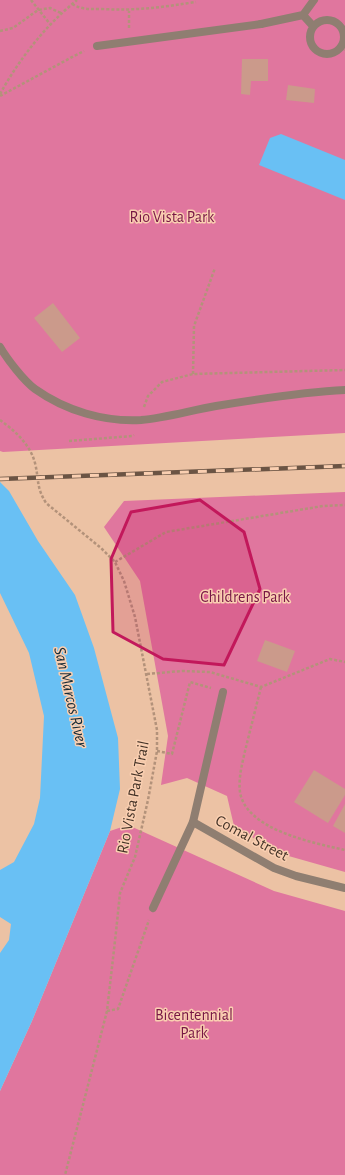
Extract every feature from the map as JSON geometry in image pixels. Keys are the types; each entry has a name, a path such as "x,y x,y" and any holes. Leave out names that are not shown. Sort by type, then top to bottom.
{"street":[{"path":"97,46 261,24 303,14 314,0"},
{"path":"303,14 313,26"},
{"path":"328,20 339,24 344,35 343,48 327,54 317,51 310,42 310,31 313,26 317,22 328,20"},
{"path":"0,347 7,358 34,388 56,401 88,415 113,420 142,420 216,406 322,391 345,390"},
{"path":"153,908 193,822 223,692"},
{"name":"Comal Street","path":"193,822 274,868 296,876 345,888"}],"path":[{"path":"30,0 50,24"},
{"path":"0,95 13,70 31,46 61,13 77,0"},
{"path":"72,4 79,8 129,11 161,8 196,2"},
{"path":"0,31 12,28 38,10 50,8 61,13"},
{"path":"0,95 74,56 97,46"},
{"path":"193,374 194,326 215,268"},
{"name":"Rio Vista Park Trail","path":"0,420 15,431 25,443 35,462 40,493 46,503 101,548 115,562 124,581 135,617 157,730 158,751 135,857 120,893 107,1011 65,1175"},
{"path":"115,562 166,532 324,506 345,505"},
{"path":"147,674 182,671 210,672 260,687 330,659 345,662"},
{"path":"158,751 172,754 190,682 223,692"},
{"path":"260,687 241,769 240,792 248,810 260,820 286,834 314,843 345,850"},
{"path":"107,1011 118,1009 153,908"}],"highlighted area":[{"path":"200,500 244,532 260,589 224,665 163,659 113,632 111,559 131,512"}],"green space":[{"name":"Rio Vista Park","path":"0,0 345,0 345,433 0,451"},
{"name":"Childrens Park","path":"345,492 345,872 278,853 234,826 227,796 187,778 161,785 168,736 140,581 104,527 124,501"},
{"name":"Bicentennial Park","path":"128,825 274,891 345,911 345,1175 0,1175 0,1091 32,1021 110,831"}],"water":[{"path":"281,134 345,160 345,200 259,165 270,138"},
{"name":"San Marcos River","path":"0,482 9,491 38,541 75,595 94,648 118,738 120,789 110,831 32,1021 0,1091 0,953 9,940 11,924 0,917 0,870 14,862 34,824 40,798 44,716 29,653 0,593"}],"building":[{"path":"242,59 268,59 268,81 251,81 250,95 241,94"},
{"path":"288,85 315,89 314,103 286,100"},
{"path":"53,303 80,338 62,352 34,318"},
{"path":"265,640 295,651 287,672 257,661"},
{"path":"314,770 345,789 345,795 328,823 294,802"},
{"path":"345,804 345,833 333,826"}],"railway":[{"path":"0,479 345,466"}]}
